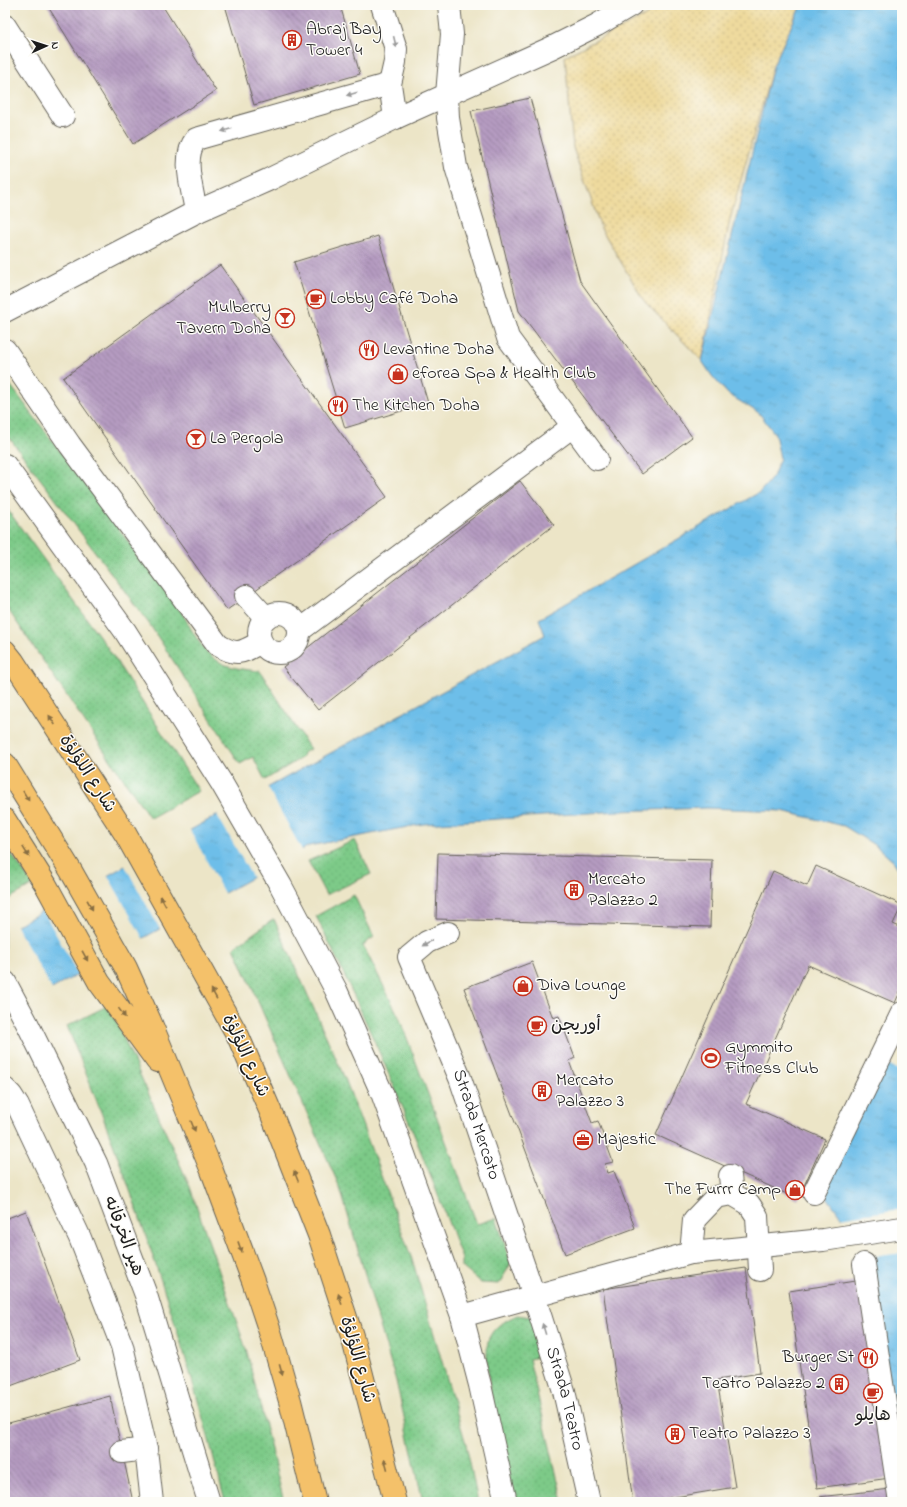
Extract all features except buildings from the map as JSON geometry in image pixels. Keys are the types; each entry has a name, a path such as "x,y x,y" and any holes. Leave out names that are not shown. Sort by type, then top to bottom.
{"main road":[{"name":"شارع اللؤلؤة","path":"8,652 126,835 238,1036 272,1115 319,1235 352,1336 395,1502"},
{"path":"5,764 71,871 126,968 138,994 212,1171 271,1335 316,1502"},
{"path":"5,820 46,885 99,982 178,1090"}],"street":[{"path":"382,5 396,49 395,62 390,84 395,118"},
{"path":"449,5 452,34 447,95 448,118 456,167 508,338 597,459"},
{"path":"5,311 196,212 268,180 395,118 553,47 597,25 631,5"},
{"path":"5,26 63,116"},
{"path":"196,212 188,157 190,146 196,138 390,84"},
{"path":"5,350 70,445 218,645 231,653 244,651 262,642"},
{"path":"299,631 573,426"},
{"path":"5,465 125,632 221,782 281,886 336,990 382,1093 462,1316 480,1385 506,1502"},
{"path":"246,596 266,618"},
{"path":"277,613 283,613 294,619 299,631 296,644 285,652 272,651 262,642 260,629 266,618 277,613"},
{"name":"Strada Mercato","path":"448,933 427,942 409,957 460,1078 534,1296"},
{"name":"هير الخرقانه","path":"5,982 28,1025 101,1178 146,1295 209,1502"},
{"path":"814,1193 902,1013"},
{"path":"9,1103 80,1238 122,1346 146,1449 152,1502"},
{"path":"691,1253 694,1220 716,1197 731,1185 749,1204 757,1216 760,1270"},
{"path":"462,1316 691,1253 823,1240 902,1228"},
{"path":"864,1264 900,1502"},
{"name":"Strada Teatro","path":"534,1296 564,1391 588,1502"},
{"path":"122,1452 146,1449"}],"green space":[{"path":"5,378 182,613 206,651 220,662 229,666 240,669 260,671 310,749 302,754 303,757 265,780 253,757 240,764 150,625 5,432"},
{"path":"5,506 108,648 199,791 150,818 5,605"},
{"path":"355,840 371,874 326,895 308,861"},
{"path":"5,845 33,885 5,901"},
{"path":"354,895 374,937 363,945 399,1017 477,1224 496,1218 511,1263 499,1284 481,1283 462,1267 462,1259 446,1215 394,1085 316,916"},
{"path":"274,919 346,1081 413,1262 466,1444 478,1502 423,1502 396,1381 340,1188 234,947"},
{"path":"109,1005 190,1187 247,1352 284,1502 225,1502 192,1381 155,1261 113,1143 67,1026"},
{"path":"517,1315 531,1317 547,1355 529,1359 563,1502 514,1502 495,1417 487,1351 489,1338 494,1330 508,1319"}],"sand":[{"path":"660,5 801,5 773,66 730,219 702,361 644,301 601,228 573,148 565,56 645,16"}],"water":[{"path":"801,5 902,5 902,875 894,862 876,846 844,826 782,811 707,808 619,811 423,824 309,846 5,1015 5,932 545,635 539,619 760,492 773,477 780,458 775,434 759,413 728,394 712,376 702,361 773,66"},
{"path":"902,1025 902,1488 866,1252 820,1187"}],"pier":[{"path":"267,786 303,852 254,880 216,813"},
{"path":"189,828 225,895 161,931 124,864"},
{"path":"107,874 144,940 79,976 42,909"},
{"path":"15,924 53,991 5,1017 5,930"},
{"path":"890,1045 902,1050 902,1072 882,1062"},
{"path":"902,1209 902,1253 865,1258 864,1253 839,1218"}],"place":[{"name":"Abraj Bay Tower 4","path":"292,40"},
{"name":"Lobby Café Doha","path":"316,299"},
{"name":"Mulberry Tavern Doha","path":"285,318"},
{"name":"Levantine Doha","path":"369,350"},
{"name":"eforea Spa & Health Club","path":"398,374"},
{"name":"The Kitchen Doha","path":"338,406"},
{"name":"La Pergola","path":"196,439"},
{"name":"Mercato Palazzo 2","path":"574,890"},
{"name":"Diva Lounge","path":"523,986"},
{"name":"أوريجن","path":"537,1026"},
{"name":"Gymmito Fitness Club","path":"711,1058"},
{"name":"Mercato Palazzo 3","path":"542,1091"},
{"name":"Majestic","path":"583,1140"},
{"name":"The Furrr Camp","path":"795,1190"},
{"name":"Burger St","path":"868,1358"},
{"name":"Teatro Palazzo 2","path":"839,1384"},
{"name":"هايلو","path":"873,1393"},
{"name":"Teatro Palazzo 3","path":"675,1434"}]}
